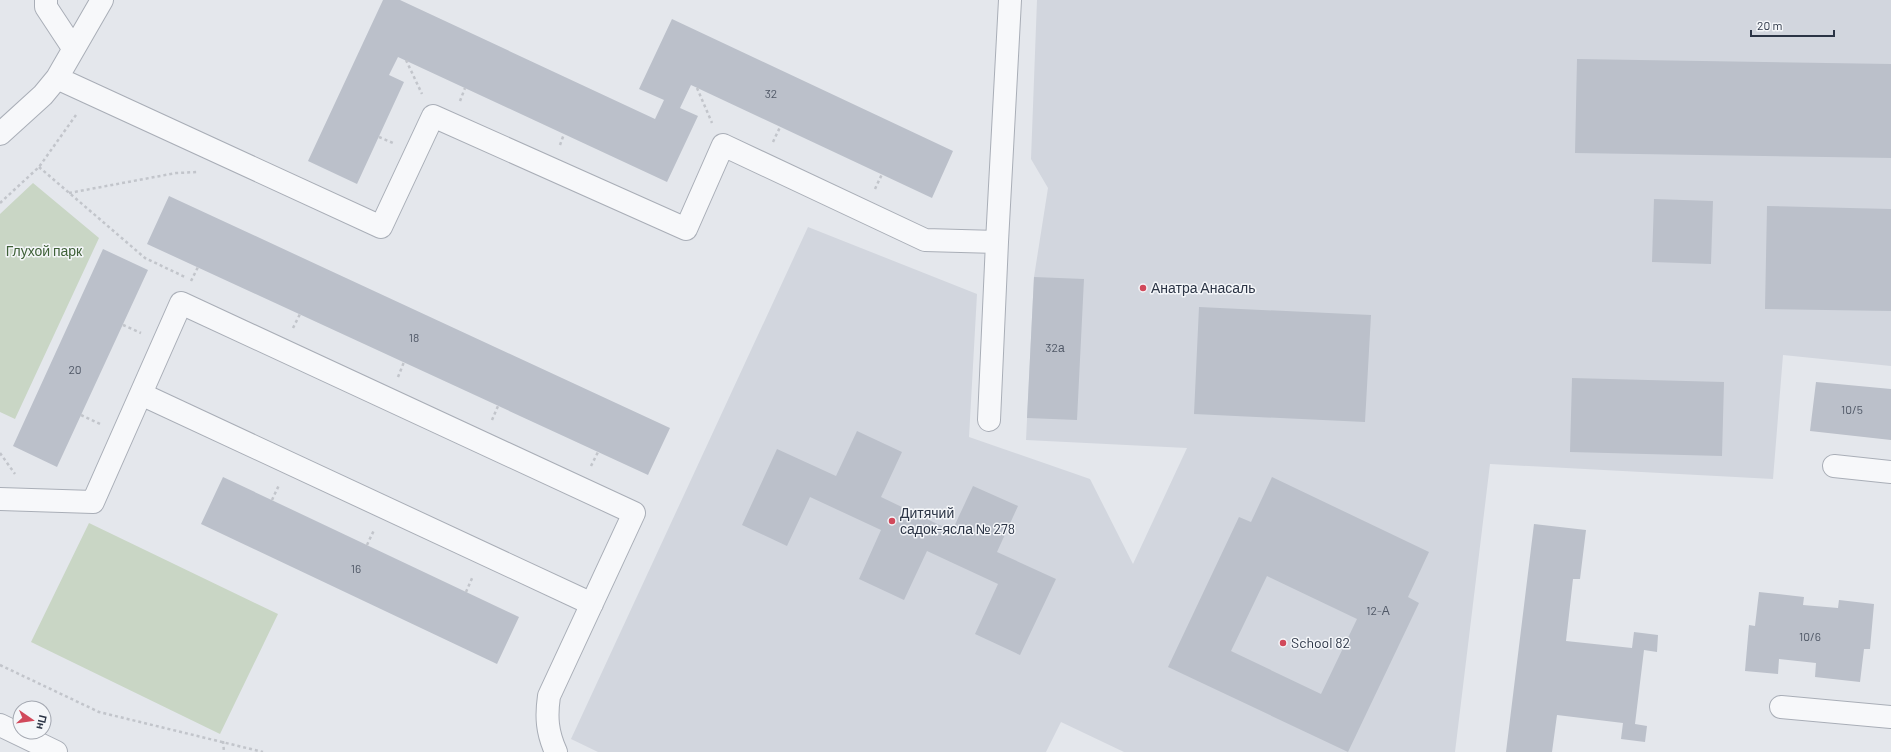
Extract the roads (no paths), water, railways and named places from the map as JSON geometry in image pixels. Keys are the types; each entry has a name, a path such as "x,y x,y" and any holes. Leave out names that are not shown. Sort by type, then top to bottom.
{"street":[{"path":"46,0 46,7 74,48"},
{"path":"0,134 43,96 57,78 102,0"},
{"path":"989,420 1010,0"},
{"path":"57,78 381,227 433,116 686,228 722,145 925,240 997,242"},
{"path":"0,499 93,502 181,303 634,513 549,696 546,716 549,736 556,752"},
{"path":"141,394 592,604"},
{"path":"1834,466 1891,472"},
{"path":"1781,707 1891,717"},
{"path":"0,725 56,752"}],"place":[{"name":"Анатра Анасаль","path":"1143,288"},
{"name":"Дитячий садок-ясла № 278","path":"892,521"},
{"name":"School 82","path":"1283,643"}],"park label":[{"name":"Глухой парк","path":"44,251"}]}
